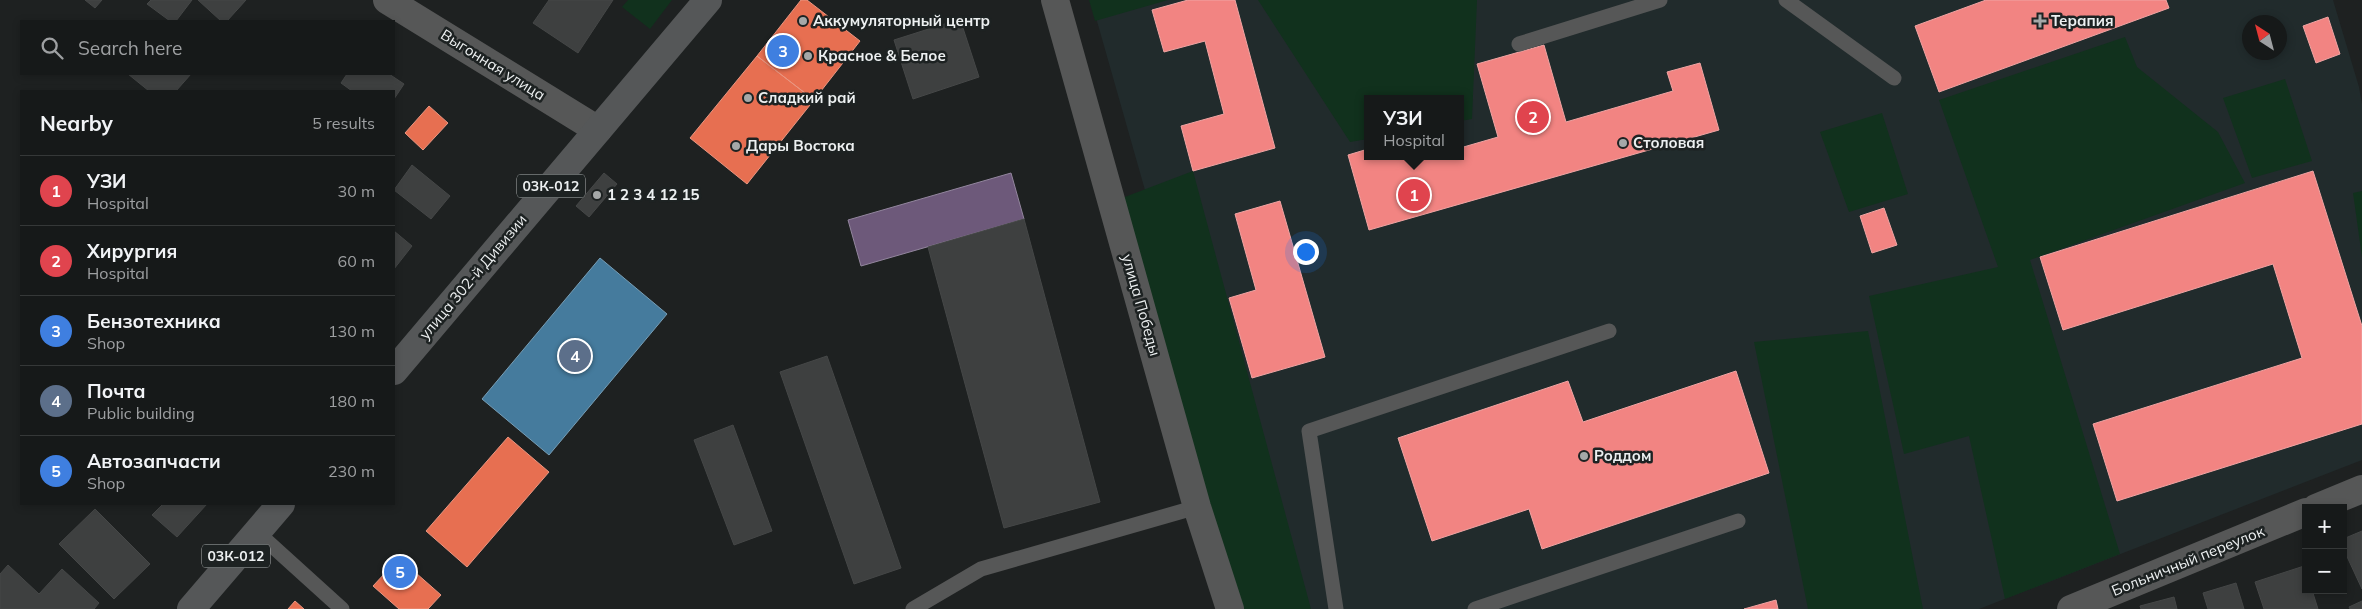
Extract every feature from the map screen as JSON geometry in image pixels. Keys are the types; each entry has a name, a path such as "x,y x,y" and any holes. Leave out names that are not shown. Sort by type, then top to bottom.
{"main road":[{"name":"улица 302-й Дивизии","path":"395,370 708,0"},
{"name":"03К-012","path":"191,609 280,505"}],"street":[{"name":"Выгонная улица","path":"387,0 598,130"},
{"name":"улица Победы","path":"1055,0 1197,508 1230,609"},
{"path":"2326,504 2362,489"},
{"name":"Больничный переулок","path":"2070,609 2302,514"}],"lane":[{"path":"1519,44 1660,0"},
{"path":"1786,0 1894,78"},
{"path":"1336,609 1309,431 1609,332"},
{"path":"913,609 981,569 1197,508"},
{"path":"1474,609 1738,521"},
{"path":"256,532 342,609"}],"shaded area":[{"path":"1091,0 2333,0 2359,87 2362,104 2362,460 1979,609 1264,609"}],"green space":[{"path":"628,0 672,0 650,29 622,7"},
{"path":"1089,0 1168,0 1095,21"},
{"path":"1258,0 1477,0 1472,119 1464,120 1464,95 1364,95 1364,140 1350,142"},
{"path":"2125,37 2137,67 2218,132 2245,183 2030,260 2120,554 2005,599 1969,436 1904,454 1869,296 1998,267 1939,100"},
{"path":"2285,79 2312,161 2252,178 2223,98"},
{"path":"1882,113 1908,194 1849,212 1820,132"},
{"path":"1193,171 1311,609 1240,609 1109,203"},
{"path":"2362,191 2362,257 2353,193"},
{"path":"1868,331 1923,609 1808,609 1754,342"}],"building: Shops":[{"path":"801,0 807,0 860,41 814,100 757,56"},
{"path":"757,56 814,100 747,184 690,138"},
{"path":"429,106 448,123 423,150 405,133"},
{"path":"508,437 549,472 467,567 426,531"},
{"path":"399,558 441,595 428,609 399,609 373,586"},
{"path":"295,601 304,609 288,609"}],"building: Offices":[{"path":"1011,173 1024,219 861,266 848,220"}],"building: Health":[{"path":"1188,0 1235,0 1275,148 1193,171 1181,126 1224,114 1205,41 1164,52 1152,10"},
{"name":"Терапия","path":"1986,0 2166,0 2169,8 1939,92 1915,26"},
{"path":"2328,17 2340,54 2316,63 2303,26"},
{"path":"1544,45 1566,122 1673,91 1667,72 1700,63 1719,130 1369,230 1348,155 1364,150 1364,160 1406,160 1407,163 1417,160 1464,160 1464,147 1498,137 1477,64"},
{"path":"2313,171 2362,326 2362,424 2117,501 2093,424 2302,358 2273,264 2063,330 2040,257"},
{"path":"1280,201 1325,357 1252,378 1229,298 1256,290 1235,214"},
{"path":"1884,208 1897,245 1872,253 1860,216"},
{"name":"Роддом","path":"1736,371 1769,473 1542,549 1529,509 1432,541 1398,438 1568,381 1583,422"},
{"path":"1776,600 1778,609 1744,609"}],"building: Public":[{"path":"600,258 667,314 549,455 482,399"}],"building: Other":[{"path":"85,0 102,0 95,8"},
{"path":"151,0 192,0 177,20 169,20 147,4"},
{"path":"198,0 246,0 228,20 220,20"},
{"path":"549,0 613,0 578,53 533,23"},
{"path":"960,19 979,77 913,99 894,40"},
{"path":"129,75 190,75 177,90 148,90"},
{"path":"346,75 390,75 404,84 395,98 395,90 351,90 341,83"},
{"path":"412,165 450,196 431,219 395,191"},
{"name":"1 2 3 4 12 15","path":"604,173 617,184 589,217 576,206"},
{"path":"1024,219 1100,502 1004,528 928,247"},
{"path":"395,232 412,246 395,268"},
{"path":"827,356 901,568 854,584 780,372"},
{"path":"733,425 772,531 734,545 694,440"},
{"path":"162,505 206,505 177,537 152,515"},
{"path":"95,509 150,564 114,599 59,544"},
{"path":"2362,531 2362,589 2347,557 2347,537"},
{"path":"8,565 39,594 62,569 99,603 94,609 0,609 0,574"},
{"path":"2302,567 2302,594 2313,594 2318,609 2264,609 2255,582"},
{"path":"2236,583 2244,609 2208,609 2203,593"},
{"path":"2174,597 2177,609 2141,609 2140,606"},
{"path":"2362,601 2362,609 2350,609 2349,607"}],"place":[{"name":"Аккумуляторный центр","path":"803,21"},
{"name":"Терапия","path":"2040,21"},
{"name":"Бензотехника","path":"783,51"},
{"name":"Красное & Белое","path":"808,56"},
{"name":"Сладкий рай","path":"748,98"},
{"name":"Хирургия","path":"1533,117"},
{"name":"Столовая","path":"1623,143"},
{"name":"Дары Востока","path":"736,146"},
{"name":"1 2 3 4 12 15","path":"597,195"},
{"name":"УЗИ","path":"1414,195"},
{"name":"Почта","path":"575,356"},
{"name":"Роддом","path":"1584,456"},
{"name":"Автозапчасти","path":"400,572"}]}
